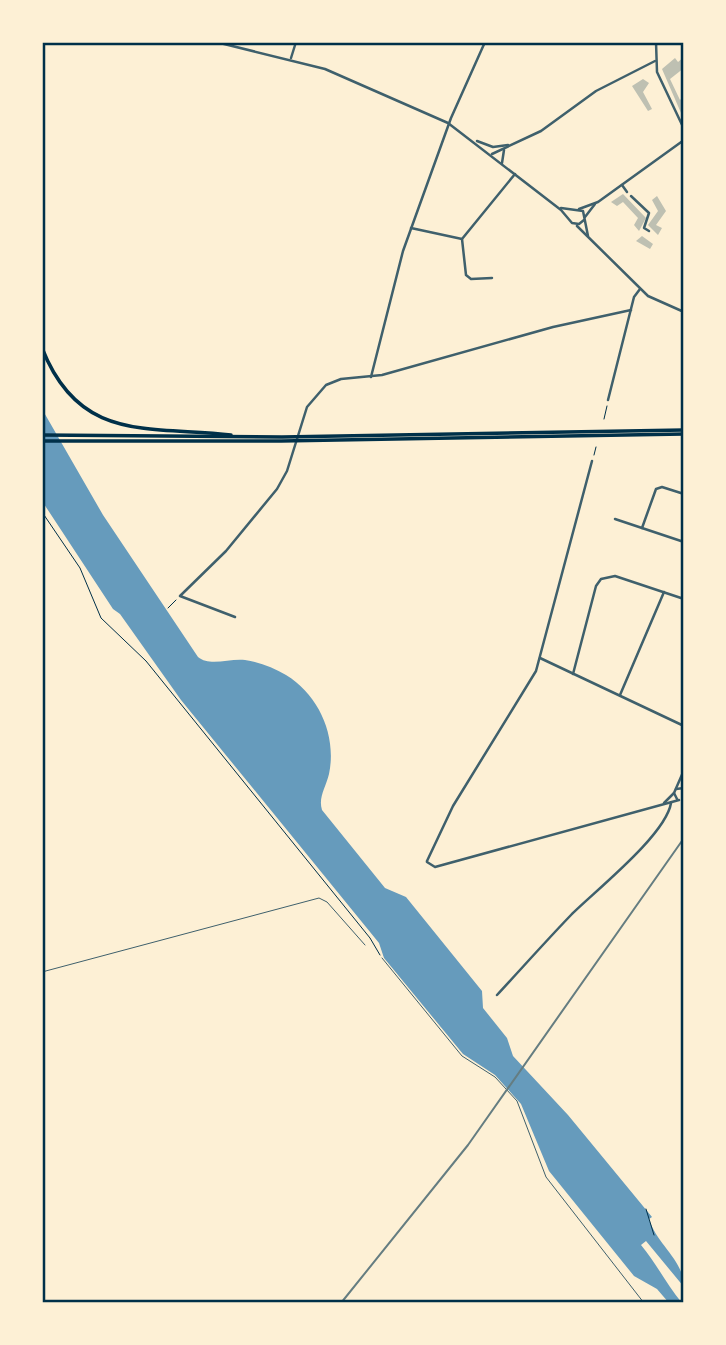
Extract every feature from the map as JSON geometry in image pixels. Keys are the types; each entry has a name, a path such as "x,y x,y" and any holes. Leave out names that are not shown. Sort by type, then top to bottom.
{"highway":[{"path":"42,348 62,389 78,405 97,416 150,429 281,439"},
{"path":"42,441 684,432"},
{"path":"42,435 254,437"}],"street":[{"path":"216,42 291,58 345,76 449,123 473,139 557,207 640,289 653,299 684,312"},
{"path":"291,58 296,42"},
{"path":"371,377 398,267 411,228 449,123 485,42"},
{"path":"656,42 657,75 684,129"},
{"path":"491,154 541,131 604,86 655,61"},
{"path":"679,121 684,116"},
{"path":"473,139 497,147 511,145"},
{"path":"557,207 577,209 597,202 684,140"},
{"path":"491,154 497,147"},
{"path":"502,163 501,155 505,148"},
{"path":"492,278 474,279 466,275 462,239 515,174"},
{"path":"622,185 628,192"},
{"path":"631,196 649,213 643,228 649,231"},
{"path":"575,224 584,218 597,202"},
{"path":"569,218 577,209"},
{"path":"577,209 584,218 587,233 593,242"},
{"path":"411,228 462,239"},
{"path":"608,400 631,310 640,289"},
{"path":"235,617 180,596 226,551 277,489 314,395 336,380 371,377 553,327 631,310"},
{"path":"592,461 540,658 525,692 453,806 428,854 427,862 435,867 682,800 675,791"},
{"path":"642,528 657,488 684,494"},
{"path":"615,519 684,542"},
{"path":"573,674 601,579 612,576 684,599"},
{"path":"620,695 664,593"},
{"path":"540,658 684,726"},
{"path":"661,805 675,791 684,770"},
{"path":"675,791 684,788"},
{"path":"497,995 568,918 643,846 669,812 671,803"}],"lane":[{"path":"42,972 319,898 327,902 365,945"},
{"path":"382,958 461,1056 495,1077 517,1101 546,1177 644,1303"}],"path":[{"path":"604,419 608,400"},
{"path":"592,461 596,447"},
{"path":"42,512 79,568 101,618 146,661 370,937 382,958"},
{"path":"168,608 180,596"},
{"path":"646,1209 654,1235"}],"water":[{"path":"42,409 103,515 198,657 214,662 245,660 271,668 298,683 316,705 328,731 331,760 322,796 322,810 385,888 406,897 482,991 483,1008 507,1038 513,1056 568,1115 652,1217 649,1219 653,1228 680,1269 684,1287 646,1241 641,1245 682,1303 669,1303 657,1289 634,1276 549,1171 521,1104 495,1075 463,1054 384,958 379,943 181,700 120,614 113,609 42,501"}],"building":[{"path":"684,57 684,68 670,79 680,100 684,96 684,110 681,113 662,69 675,58 678,62"},
{"path":"643,79 649,83 643,92 652,109 648,111 632,86"},
{"path":"623,194 646,218 639,231 634,225 638,218 623,202 617,206 611,202"},
{"path":"657,196 666,211 656,225 662,228 658,235 648,225 658,211 652,200"},
{"path":"642,236 653,244 650,249 636,241"}],"railway":[{"path":"341,1303 468,1145 684,838"}]}
